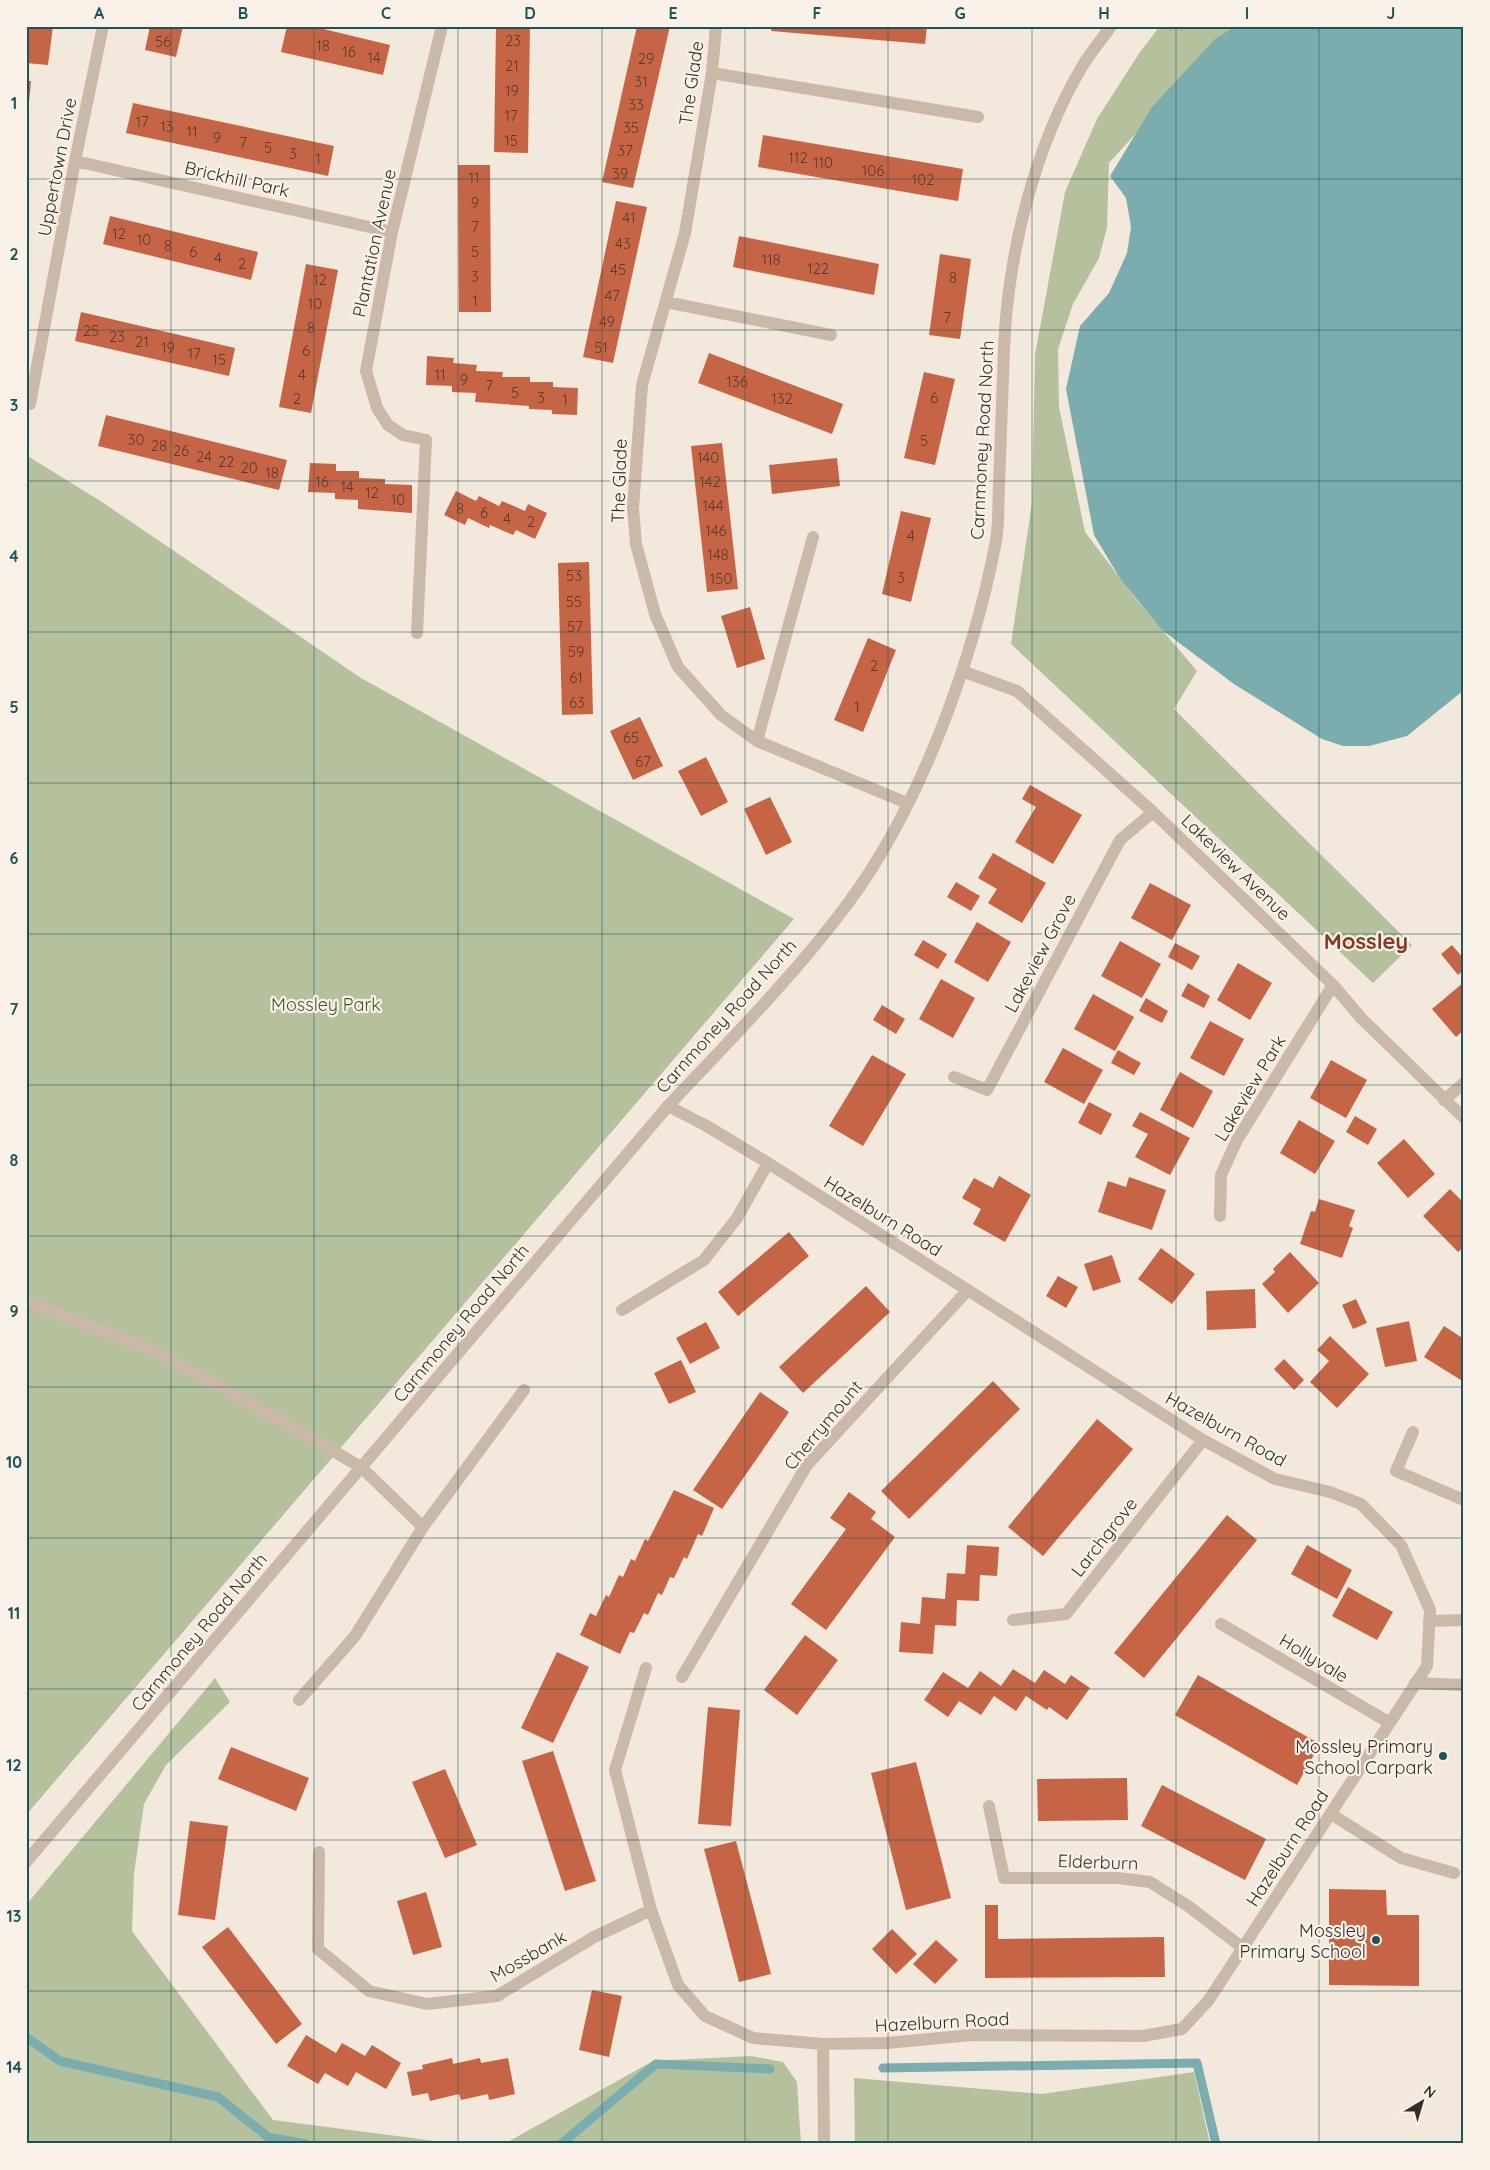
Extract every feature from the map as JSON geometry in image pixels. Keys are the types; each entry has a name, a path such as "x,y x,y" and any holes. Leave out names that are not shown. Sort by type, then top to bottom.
{"street":[{"name":"Uppertown Drive","path":"30,404 75,160 103,26"},
{"name":"Plantation Avenue","path":"417,633 426,440 403,435 388,424 377,408 366,371 392,232 442,26"},
{"name":"The Glade","path":"716,26 712,73 685,234 642,385 632,508 636,544 655,614 678,667 721,715 757,741 907,803"},
{"name":"Carnmoney Road North","path":"26,1862 668,1106 760,1008 849,902 879,857 907,803 962,670 984,594 996,537 1004,345 1010,280 1022,220 1058,114 1083,65 1111,26"},
{"path":"712,73 978,117"},
{"name":"Brickhill Park","path":"75,160 392,232"},
{"path":"666,302 831,335"},
{"path":"757,741 813,537"},
{"name":"Lakeview Avenue","path":"962,670 1017,691 1153,812 1333,985 1361,1018 1464,1118"},
{"name":"Lakeview Grove","path":"954,1077 988,1090 1120,840 1153,812"},
{"name":"Lakeview Park","path":"1220,1216 1221,1175 1237,1140 1333,985"},
{"path":"1444,1100 1464,1083"},
{"name":"Hazelburn Road","path":"646,1668 615,1770 651,1910 678,1985 705,2016 752,2038 823,2044 887,2043 972,2035 1143,2036 1182,2029 1208,2001 1427,1666 1430,1610 1401,1545 1361,1504 1330,1492 1274,1479 1203,1440 768,1163 705,1125 668,1106"},
{"path":"622,1310 704,1260 737,1218 768,1163"},
{"name":"Cherrymount","path":"682,1676 807,1465 968,1290"},
{"path":"26,1302 157,1352 362,1468 422,1527"},
{"path":"298,1700 355,1636 422,1527 524,1390"},
{"path":"1413,1432 1396,1472 1464,1500"},
{"name":"Larchgrove","path":"1013,1620 1066,1614 1203,1440"},
{"path":"1429,1621 1464,1620"},
{"name":"Hollyvale","path":"1221,1624 1390,1723"},
{"path":"1416,1683 1464,1685"},
{"name":"Elderburn","path":"990,1806 1004,1878 1118,1878 1150,1882 1188,1906 1243,1948"},
{"path":"1330,1814 1400,1858 1454,1873"},
{"name":"Mossbank","path":"320,1852 318,1949 369,1991 427,2004 497,1996 594,1937 651,1910"},
{"path":"823,2044 824,2144"}],"green space":[{"path":"1160,26 1234,26 1109,163 1107,227 1099,258 1073,304 1058,349 1059,407 1085,532 1136,599 1197,671 1174,709 1412,945 1373,983 1011,644 1032,503 1035,355 1065,192 1097,119 1140,52"},
{"name":"Mossley Park","path":"26,455 102,502 361,678 794,919 26,1815"},
{"path":"215,1678 230,1702 166,1765 144,1804 134,1874 132,1931 273,2120 458,2144 26,2144 26,1905"},
{"path":"751,2056 783,2062 797,2082 801,2144 504,2144 653,2061"},
{"path":"1194,2072 1210,2144 855,2144 854,2078 1042,2094"}],"water":[{"path":"1236,26 1464,26 1464,690 1407,736 1369,746 1343,746 1322,739 1234,684 1162,630 1121,580 1094,535 1066,389 1080,326 1109,293 1127,253 1131,227 1126,198 1110,176 1152,107 1215,39"}],"building":[{"path":"26,26 53,26 48,65 26,63"},
{"path":"150,26 183,26 176,57 145,50"},
{"path":"287,26 311,26 390,45 383,75 281,52"},
{"path":"496,26 530,26 528,153 494,152"},
{"path":"637,26 670,26 633,188 602,182"},
{"path":"772,26 927,26 925,44 771,31"},
{"path":"26,81 31,81 28,113 26,113"},
{"path":"133,103 334,146 328,176 126,133"},
{"path":"763,135 963,169 958,201 758,167"},
{"path":"458,165 490,165 491,312 459,312"},
{"path":"616,201 647,207 613,363 583,357"},
{"path":"110,216 258,252 251,280 103,244"},
{"path":"739,236 879,264 874,295 733,267"},
{"path":"940,254 971,259 960,339 929,335"},
{"path":"306,264 338,270 311,413 279,407"},
{"path":"81,312 235,348 229,376 75,341"},
{"path":"709,353 843,404 832,434 698,383"},
{"path":"427,356 454,358 453,363 477,365 476,371 503,372 502,377 530,377 530,382 553,382 553,387 578,388 577,415 552,414 552,410 529,409 529,406 475,402 476,393 452,392 452,386 426,385"},
{"path":"924,372 955,379 935,465 904,458"},
{"path":"106,415 287,460 279,490 98,446"},
{"path":"722,443 738,589 707,592 691,446"},
{"path":"837,458 840,486 772,494 769,465"},
{"path":"310,463 336,464 336,471 359,471 359,478 385,479 385,484 412,485 412,513 358,509 358,500 335,499 335,493 308,492"},
{"path":"456,491 476,501 479,496 499,506 502,501 525,511 528,504 547,513 535,539 516,530 513,535 490,525 489,528 468,518 465,525 444,515"},
{"path":"901,511 931,518 911,602 882,594"},
{"path":"589,562 593,714 562,715 558,563"},
{"path":"750,607 765,659 737,668 721,616"},
{"path":"868,638 896,650 863,732 834,720"},
{"path":"640,717 663,766 633,780 610,731"},
{"path":"706,757 728,802 701,816 678,771"},
{"path":"1030,785 1082,815 1053,864 1015,842 1036,807 1022,799"},
{"path":"770,797 792,842 766,855 744,809"},
{"path":"993,853 1046,883 1022,923 988,903 997,889 978,878"},
{"path":"956,882 980,896 971,911 947,897"},
{"path":"1150,883 1191,905 1172,940 1131,918"},
{"path":"977,922 1011,942 988,982 954,962"},
{"path":"923,940 947,954 938,969 914,955"},
{"path":"1120,941 1161,964 1142,998 1101,976"},
{"path":"1175,943 1200,956 1192,970 1168,957"},
{"path":"1452,945 1464,959 1464,970 1458,975 1441,954"},
{"path":"1238,963 1272,983 1250,1020 1217,1000"},
{"path":"941,979 975,998 953,1038 919,1019"},
{"path":"1464,982 1464,1030 1456,1037 1432,1009"},
{"path":"1188,983 1210,996 1204,1008 1181,996"},
{"path":"1093,994 1134,1017 1115,1051 1074,1029"},
{"path":"1146,998 1168,1011 1162,1023 1139,1011"},
{"path":"882,1005 905,1019 896,1034 873,1020"},
{"path":"1210,1021 1244,1039 1224,1076 1190,1058"},
{"path":"1063,1048 1103,1070 1084,1104 1044,1082"},
{"path":"1118,1050 1141,1063 1134,1075 1111,1063"},
{"path":"872,1055 906,1074 863,1146 829,1126"},
{"path":"1331,1060 1367,1080 1346,1118 1310,1098"},
{"path":"1180,1072 1213,1091 1193,1128 1160,1110"},
{"path":"1089,1102 1112,1114 1101,1135 1078,1123"},
{"path":"1140,1112 1190,1138 1170,1175 1135,1157 1148,1134 1132,1126"},
{"path":"1355,1116 1377,1129 1368,1145 1346,1132"},
{"path":"1299,1120 1335,1141 1315,1174 1280,1153"},
{"path":"1404,1139 1435,1174 1408,1198 1377,1163"},
{"path":"999,1176 1031,1195 1005,1242 973,1224 981,1209 962,1198 974,1178 993,1188"},
{"path":"1129,1177 1166,1190 1152,1230 1098,1212 1108,1181 1126,1187"},
{"path":"1450,1189 1464,1203 1464,1247 1458,1252 1423,1216"},
{"path":"1319,1199 1355,1210 1349,1226 1353,1228 1342,1258 1300,1244 1311,1211 1315,1212"},
{"path":"789,1232 809,1256 738,1316 718,1292"},
{"path":"1161,1248 1195,1274 1172,1304 1138,1279"},
{"path":"1290,1252 1319,1283 1288,1313 1262,1284 1275,1272 1273,1269"},
{"path":"1112,1255 1121,1282 1093,1291 1084,1264"},
{"path":"1058,1276 1078,1287 1066,1308 1046,1296"},
{"path":"866,1286 890,1312 803,1393 779,1367"},
{"path":"1255,1289 1256,1328 1207,1330 1206,1291"},
{"path":"1356,1299 1367,1323 1353,1329 1342,1305"},
{"path":"1409,1321 1417,1361 1385,1367 1376,1328"},
{"path":"706,1322 720,1348 690,1364 676,1338"},
{"path":"1444,1326 1464,1339 1464,1382 1424,1357"},
{"path":"1330,1336 1369,1374 1337,1408 1310,1382 1329,1361 1317,1350"},
{"path":"1284,1359 1304,1380 1294,1390 1274,1369"},
{"path":"681,1360 696,1392 669,1404 654,1373"},
{"path":"993,1381 1020,1409 909,1519 881,1491"},
{"path":"760,1392 789,1412 722,1509 693,1490"},
{"path":"1097,1419 1133,1449 1043,1556 1008,1527"},
{"path":"674,1490 714,1508 702,1536 698,1534 687,1559 684,1557 674,1578 670,1577 662,1595 658,1593 648,1615 644,1613 634,1633 630,1632 620,1654 580,1635 590,1613 596,1616 606,1595 609,1597 619,1575 623,1577 631,1559 635,1561 645,1539 648,1541"},
{"path":"849,1492 876,1512 871,1519 895,1537 826,1630 791,1604 846,1529 830,1518"},
{"path":"1227,1515 1257,1540 1144,1678 1114,1653"},
{"path":"967,1545 999,1547 997,1576 980,1575 979,1601 957,1600 956,1626 935,1625 933,1654 899,1652 901,1622 920,1624 922,1597 945,1599 947,1573 965,1574"},
{"path":"1307,1545 1352,1570 1337,1599 1291,1574"},
{"path":"1348,1587 1393,1612 1377,1640 1332,1616"},
{"path":"805,1635 838,1660 797,1715 764,1690"},
{"path":"557,1652 589,1667 553,1743 521,1728"},
{"path":"1013,1669 1035,1683 1044,1670 1065,1684 1071,1675 1090,1688 1067,1720 1049,1707 1047,1710 1026,1696 1016,1711 994,1696 981,1715 959,1701 948,1717 924,1700 943,1672 968,1688 980,1671 1001,1686"},
{"path":"1198,1675 1320,1744 1297,1785 1175,1715"},
{"path":"708,1707 740,1710 731,1826 698,1824"},
{"path":"231,1747 309,1778 296,1811 218,1779"},
{"path":"553,1751 596,1881 565,1891 522,1761"},
{"path":"916,1762 951,1898 906,1910 871,1773"},
{"path":"445,1769 477,1845 445,1858 412,1782"},
{"path":"1127,1778 1128,1820 1038,1821 1037,1779"},
{"path":"1162,1785 1266,1839 1245,1880 1141,1826"},
{"path":"190,1821 228,1826 215,1920 178,1915"},
{"path":"736,1841 771,1974 739,1982 704,1849"},
{"path":"1329,1889 1386,1890 1387,1915 1419,1915 1419,1986 1329,1985"},
{"path":"426,1892 442,1947 413,1955 397,1901"},
{"path":"985,1905 998,1905 998,1939 1164,1937 1165,1977 985,1978"},
{"path":"228,1927 302,2024 276,2044 202,1947"},
{"path":"892,1929 917,1954 896,1974 872,1949"},
{"path":"936,1940 958,1960 935,1984 913,1964"},
{"path":"592,1990 622,1996 609,2057 579,2050"},
{"path":"306,2035 336,2053 342,2043 365,2056 372,2045 401,2063 386,2089 356,2072 348,2086 325,2073 318,2084 287,2066"},
{"path":"452,2058 453,2064 480,2058 481,2063 508,2058 515,2094 489,2100 488,2094 461,2100 459,2094 430,2101 428,2093 412,2096 407,2072 423,2069 422,2065"}],"waterway":[{"path":"26,2037 60,2061 218,2097 268,2137 306,2144"},
{"path":"883,2068 1197,2063 1216,2144"},
{"path":"561,2144 656,2064 770,2069"}],"place":[{"name":"Mossley Primary School Carpark","path":"1443,1756"},
{"name":"Mossley Primary School","path":"1376,1940"}],"district":[{"name":"Mossley","path":"1366,941"}]}
